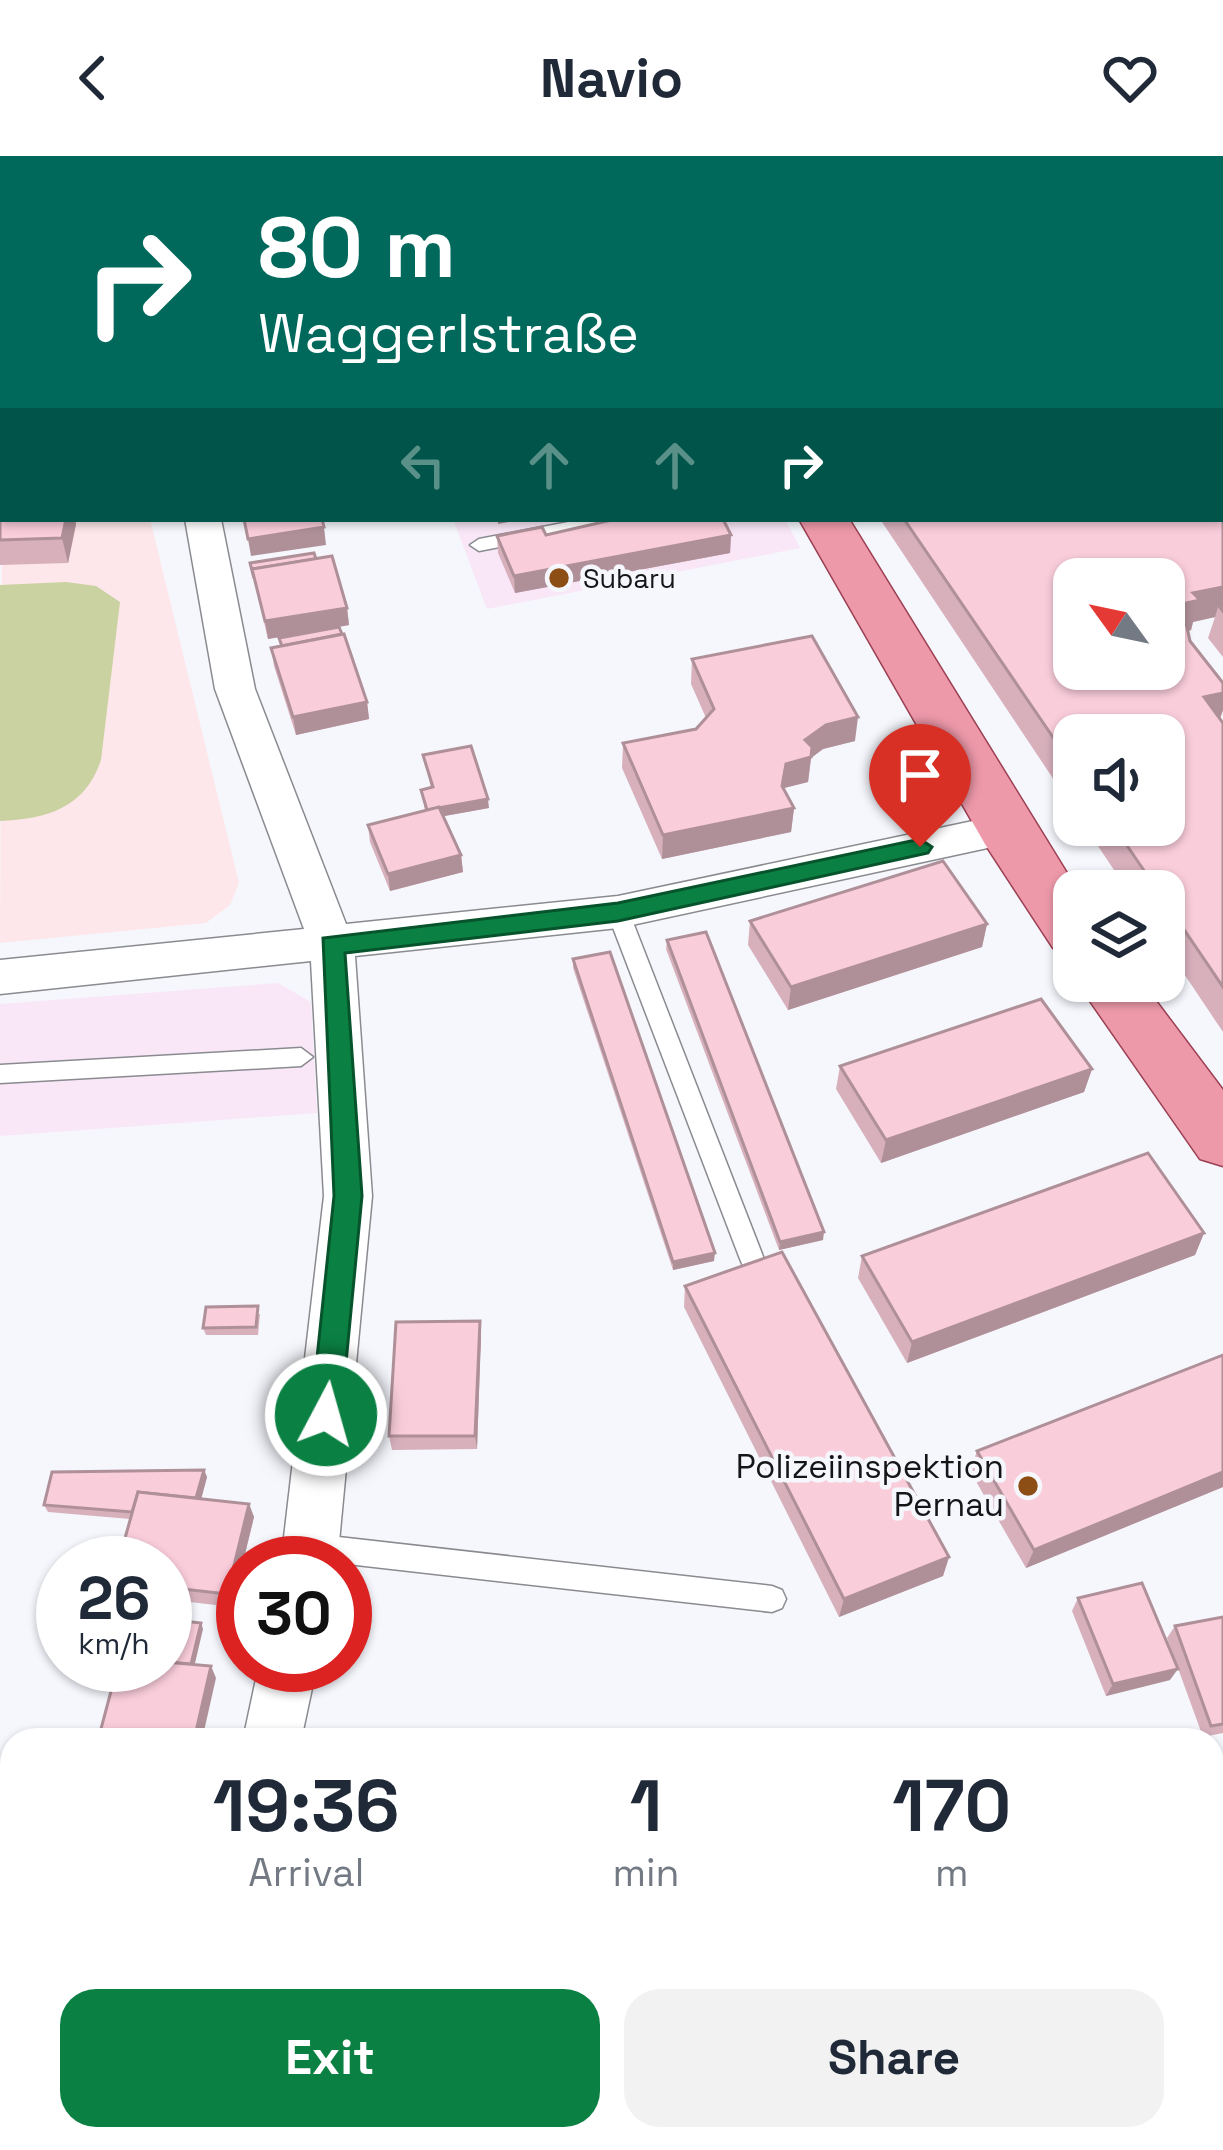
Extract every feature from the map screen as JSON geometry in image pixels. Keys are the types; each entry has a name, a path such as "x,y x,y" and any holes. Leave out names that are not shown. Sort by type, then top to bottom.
{"main road":[{"path":"826,522 1006,829 1053,900"},
{"path":"1122,1002 1223,1140"}],"street":[{"path":"204,522 235,689 332,945 348,1196 312,1536"},
{"path":"0,977 618,912 1006,829"},
{"path":"275,1728 282,1692"}],"lane":[{"path":"479,545 598,522"},
{"path":"618,912 752,1259"},
{"path":"0,1074 301,1057"},
{"path":"372,1561 772,1599"}],"shaded area":[{"path":"2,522 151,522 239,883 230,905 206,923 0,943"},
{"name":"Subaru","path":"454,522 787,522 800,548 487,609"},
{"path":"278,983 311,1002 317,1113 0,1136 0,1004"}],"green space":[{"path":"66,582 96,586 120,602 101,760 85,790 62,808 0,821 0,585"}],"building":[{"path":"0,522 65,522 62,538 0,540"},
{"path":"245,522 323,522 324,527 248,539"},
{"path":"603,522 724,522 731,535 514,576 497,536 542,527 546,535"},
{"path":"906,522 1223,522 1223,587 1193,593 1200,600 1185,603 1185,558 1053,558 1053,690 1185,690 1185,618 1190,641 1223,683 1223,693 1204,697 1223,723 1223,987 1185,931 1185,870 1144,870 1127,846 1185,846 1185,714 1053,714 1053,737"},
{"path":"314,553 316,559 252,569 254,578 250,563"},
{"path":"332,556 347,608 265,621 252,569"},
{"path":"339,627 342,634 282,646 279,638"},
{"path":"344,634 367,702 293,717 271,648"},
{"path":"812,636 858,717 826,725 805,740 812,747 811,757 786,764 782,786 794,808 663,835 623,743 696,729 714,709 692,659"},
{"path":"471,746 488,799 427,810 421,790 433,787 423,755"},
{"path":"439,807 461,855 388,874 368,825"},
{"path":"943,861 987,924 791,987 750,921"},
{"path":"706,932 824,1232 780,1242 667,940"},
{"path":"610,952 715,1253 673,1262 573,959"},
{"path":"1041,999 1092,1069 886,1140 840,1066"},
{"path":"1148,1153 1204,1233 912,1342 862,1256"},
{"path":"782,1252 949,1557 844,1599 685,1286"},
{"path":"258,1306 256,1327 203,1328 206,1307"},
{"path":"480,1321 475,1436 389,1436 396,1322"},
{"path":"1223,1355 1223,1472 1034,1550 977,1451"},
{"path":"204,1470 196,1498 138,1492 132,1512 44,1505 52,1472"},
{"path":"138,1492 249,1504 241,1536 216,1536 216,1593 192,1590 192,1536 126,1536"},
{"path":"1142,1583 1178,1669 1113,1684 1078,1598"},
{"path":"1223,1617 1223,1724 1211,1726 1175,1626"},
{"path":"192,1622 201,1623 192,1660"},
{"path":"192,1664 211,1666 197,1728 101,1728 111,1692 192,1692"}],"place":[{"name":"Subaru","path":"559,578"},
{"name":"Polizeiinspektion Pernau","path":"1028,1486"}],"route":[{"path":"326,1415 348,1196 332,945 618,912 920,847"}]}
